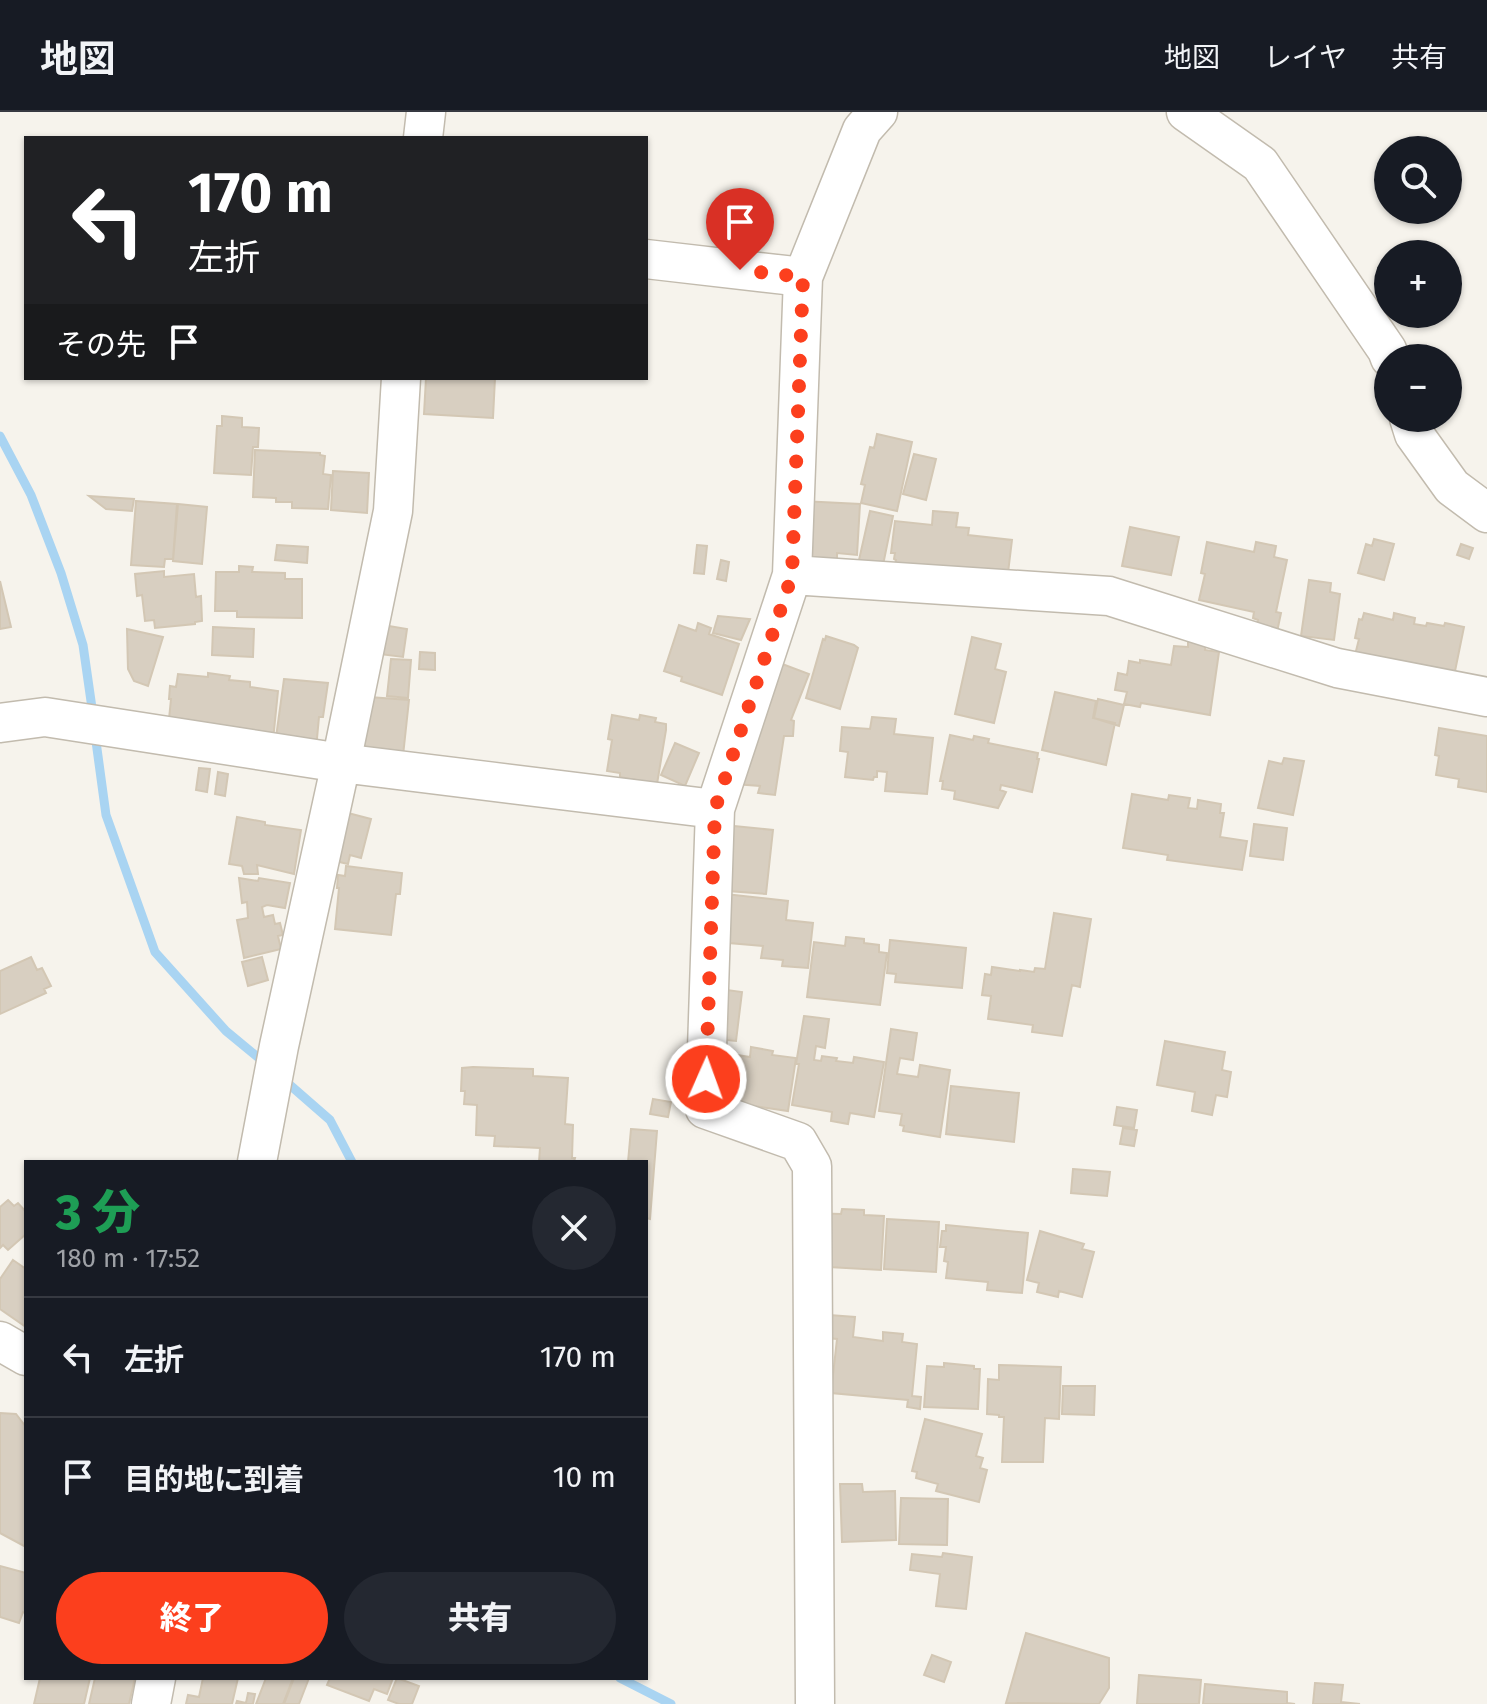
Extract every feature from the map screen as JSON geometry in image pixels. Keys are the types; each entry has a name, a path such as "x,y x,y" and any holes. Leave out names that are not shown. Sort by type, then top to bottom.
{"street":[{"path":"423,136 426,112"},
{"path":"815,1704 812,1166 798,1142 705,1109 715,809 792,575 803,277 862,130 878,112"},
{"path":"1186,112 1260,164 1383,344"},
{"path":"648,259 803,277"},
{"path":"260,1146 393,511 401,380"},
{"path":"1413,432 1452,487 1487,513"},
{"path":"792,575 1109,596 1337,668 1487,697"},
{"path":"0,723 45,717 341,763 715,809"},
{"path":"0,1341 24,1355"},
{"path":"151,1704 156,1680"}],"building":[{"path":"426,380 495,380 493,418 424,414"},
{"path":"222,416 242,418 242,427 259,428 258,447 253,447 251,475 214,473 217,426 222,426"},
{"path":"877,434 912,442 897,511 861,503 865,485 861,484 870,447 874,448"},
{"path":"255,450 320,453 325,456 323,474 331,475 328,509 292,508 292,502 253,497"},
{"path":"914,454 936,459 926,500 903,494"},
{"path":"333,471 369,473 367,513 331,510"},
{"path":"89,496 134,499 132,511 106,509"},
{"path":"136,501 177,504 173,559 165,559 164,567 131,565"},
{"path":"801,501 860,504 857,555 837,553 837,559 798,557"},
{"path":"178,504 207,507 202,564 173,561"},
{"path":"870,511 893,516 883,565 859,560"},
{"path":"933,511 958,513 956,527 969,528 968,535 1012,540 1006,589 894,574 895,553 891,553 895,521 932,525"},
{"path":"1130,527 1179,537 1171,575 1122,566"},
{"path":"1374,539 1394,544 1384,580 1358,573 1366,544 1372,546"},
{"path":"1207,542 1254,552 1256,542 1276,546 1274,557 1287,560 1276,612 1281,613 1277,632 1257,627 1254,612 1199,600"},
{"path":"1461,544 1473,548 1469,559 1457,555"},
{"path":"277,545 308,547 307,563 275,560"},
{"path":"697,545 707,546 704,574 694,573"},
{"path":"721,560 729,562 726,581 717,579"},
{"path":"239,566 253,567 252,572 285,573 285,579 302,579 302,618 237,617 237,611 215,611 216,572 239,572"},
{"path":"164,571 164,577 194,574 196,597 201,596 202,621 155,628 154,620 145,621 142,595 137,596 135,574"},
{"path":"1309,580 1331,583 1330,592 1340,594 1334,640 1301,636"},
{"path":"0,581 11,627 0,629"},
{"path":"1364,613 1393,620 1394,613 1415,618 1414,624 1426,626 1427,623 1444,626 1445,623 1464,627 1454,676 1355,655 1359,619 1362,620"},
{"path":"718,616 750,619 741,640 713,633"},
{"path":"698,623 711,628 709,634 739,644 722,695 681,681 682,677 664,671 679,625 696,631"},
{"path":"383,625 407,629 403,657 379,654"},
{"path":"213,627 254,629 253,657 212,655"},
{"path":"127,629 163,637 148,686 134,681 128,669"},
{"path":"826,636 858,648 840,709 806,698"},
{"path":"972,637 1001,644 995,669 1006,672 994,723 955,714"},
{"path":"1188,637 1206,643 1205,650 1219,652 1210,715 1141,703 1140,707 1124,704 1127,692 1115,690 1118,673 1127,675 1129,661 1171,665 1174,646 1188,647"},
{"path":"420,652 435,653 435,670 419,669"},
{"path":"391,659 411,660 408,698 387,696"},
{"path":"769,659 809,674 791,720 794,721 793,736 784,736 775,795 758,793 760,786 735,784"},
{"path":"208,673 230,676 229,680 250,682 250,687 278,691 272,750 169,719 170,686 176,687 178,674 208,677"},
{"path":"284,679 328,683 323,717 319,717 316,749 274,752"},
{"path":"1055,692 1096,701 1093,718 1115,723 1106,765 1042,750"},
{"path":"369,697 409,700 402,765 360,766"},
{"path":"1098,699 1124,705 1119,726 1094,718"},
{"path":"612,715 639,720 640,715 666,724 657,784 620,777 620,773 607,771"},
{"path":"872,717 896,719 894,734 933,738 927,794 885,791 887,772 877,771 877,777 873,780 845,777 848,752 840,751 842,727 870,729"},
{"path":"1439,728 1487,736 1487,792 1458,787 1459,779 1436,775"},
{"path":"950,735 973,740 974,736 989,739 988,743 1038,753 1032,792 1001,785 1000,790 1006,792 998,808 954,799 955,791 942,789 943,781 940,781"},
{"path":"675,743 699,753 685,786 661,775"},
{"path":"1284,758 1304,761 1293,815 1258,808 1269,761 1282,764"},
{"path":"199,768 210,769 207,792 196,790"},
{"path":"218,772 228,774 225,796 215,794"},
{"path":"1132,794 1168,800 1169,795 1190,798 1188,808 1197,809 1198,800 1221,804 1220,813 1224,813 1220,837 1247,841 1242,870 1167,860 1168,855 1123,848"},
{"path":"348,813 371,819 361,858 350,855 348,864 335,861"},
{"path":"237,817 301,830 294,874 257,865 258,874 244,874 242,866 229,864"},
{"path":"1254,824 1287,828 1283,860 1250,856"},
{"path":"734,826 773,830 766,894 728,891"},
{"path":"346,866 402,873 391,935 335,929 338,875 345,876"},
{"path":"239,878 290,883 285,908 262,907 264,917 273,915 275,924 280,923 283,935 278,936 281,949 244,958 237,920 248,918 247,902 242,903"},
{"path":"725,894 788,901 786,920 813,923 808,968 782,966 783,960 761,958 763,946 729,943"},
{"path":"1054,913 1091,919 1080,987 1072,985 1062,1036 1032,1032 1033,1025 988,1019 991,996 982,995 985,974 991,975 992,967 1034,972 1035,968 1045,969"},
{"path":"846,937 864,939 864,943 879,945 879,952 887,953 880,1005 807,997 814,942 845,946"},
{"path":"890,940 966,948 962,988 895,982 896,974 887,973"},
{"path":"31,957 37,970 42,968 51,986 44,989 46,993 0,1014 0,971"},
{"path":"262,957 268,980 248,986 242,962"},
{"path":"712,988 742,992 736,1041 706,1038"},
{"path":"804,1016 829,1019 825,1048 816,1046 814,1060 821,1061 822,1056 853,1063 854,1057 884,1062 874,1117 850,1113 848,1124 831,1121 832,1112 792,1105"},
{"path":"891,1029 917,1033 913,1060 900,1058 897,1074 918,1077 920,1065 950,1070 940,1137 903,1131 904,1126 900,1125 902,1114 879,1111"},
{"path":"1165,1041 1225,1052 1222,1070 1231,1072 1227,1097 1216,1095 1212,1115 1192,1111 1195,1092 1157,1085"},
{"path":"751,1047 773,1051 772,1055 796,1058 788,1111 720,1101 718,1052 750,1057"},
{"path":"462,1068 533,1069 533,1076 568,1078 565,1124 573,1125 572,1158 574,1160 539,1160 540,1148 494,1146 495,1136 476,1135 477,1105 464,1104"},
{"path":"951,1086 1019,1093 1014,1142 946,1134"},
{"path":"653,1099 671,1102 668,1117 650,1114"},
{"path":"1117,1107 1137,1110 1134,1128 1114,1125"},
{"path":"1123,1128 1137,1130 1134,1146 1120,1144"},
{"path":"631,1129 657,1131 650,1219 648,1160 628,1160"},
{"path":"1073,1169 1110,1172 1107,1196 1071,1193"},
{"path":"8,1200 14,1206 18,1203 24,1210 24,1236 8,1250 3,1245 0,1248 0,1207"},
{"path":"842,1209 864,1210 864,1215 884,1216 881,1270 811,1266 809,1213 841,1214"},
{"path":"887,1219 939,1222 936,1272 884,1269"},
{"path":"946,1225 1028,1233 1022,1293 987,1290 988,1282 946,1278 946,1247 940,1247"},
{"path":"1040,1231 1084,1244 1082,1249 1094,1252 1082,1297 1059,1291 1058,1297 1037,1292 1039,1283 1027,1280"},
{"path":"13,1260 24,1268 24,1326 0,1309 0,1279"},
{"path":"829,1315 855,1317 853,1337 883,1341 883,1332 903,1334 902,1342 917,1344 912,1396 921,1397 920,1409 907,1407 908,1400 831,1393 837,1339 827,1338"},
{"path":"944,1363 980,1369 978,1409 924,1407 927,1366 944,1367"},
{"path":"999,1365 1061,1367 1059,1419 1045,1418 1043,1462 1002,1462 1004,1417 987,1414 988,1379 999,1380"},
{"path":"1063,1386 1095,1386 1094,1415 1062,1414"},
{"path":"0,1413 16,1414 24,1424 24,1546 0,1533"},
{"path":"925,1419 982,1434 976,1456 983,1458 980,1468 987,1470 979,1502 936,1491 938,1484 916,1478 917,1472 912,1471"},
{"path":"840,1484 862,1484 863,1492 895,1491 896,1540 842,1542"},
{"path":"901,1498 948,1499 947,1545 899,1544"},
{"path":"943,1553 972,1557 966,1609 936,1606 940,1574 910,1570 912,1554 942,1557"},
{"path":"0,1566 24,1572 24,1612 19,1623 0,1617"},
{"path":"1026,1633 1109,1658 1109,1688 1099,1704 1006,1703"},
{"path":"932,1655 951,1662 944,1682 924,1675"},
{"path":"1139,1675 1201,1680 1199,1704 1137,1704"},
{"path":"40,1680 90,1680 84,1704 34,1704"},
{"path":"95,1680 135,1680 129,1704 89,1704"},
{"path":"203,1680 238,1680 232,1704 186,1704 188,1695 199,1697"},
{"path":"265,1680 292,1680 283,1704 256,1704"},
{"path":"293,1680 308,1680 299,1704 284,1704"},
{"path":"329,1680 392,1680 387,1694 374,1689 369,1701 327,1685"},
{"path":"396,1680 419,1686 412,1704 388,1700"},
{"path":"1315,1683 1343,1685 1341,1702 1360,1704 1313,1704"},
{"path":"1205,1684 1287,1692 1287,1703 1295,1704 1203,1704"},
{"path":"248,1693 255,1694 253,1704 236,1704 237,1701 246,1703"}],"waterway":[{"path":"0,436 31,495 61,573 83,645 93,715"},
{"path":"95,734 106,815 155,952 226,1031 266,1064"},
{"path":"283,1079 330,1120 351,1160"},
{"path":"624,1680 671,1704"}],"route":[{"path":"706,1079 715,809 792,575 803,277 740,270"}]}
